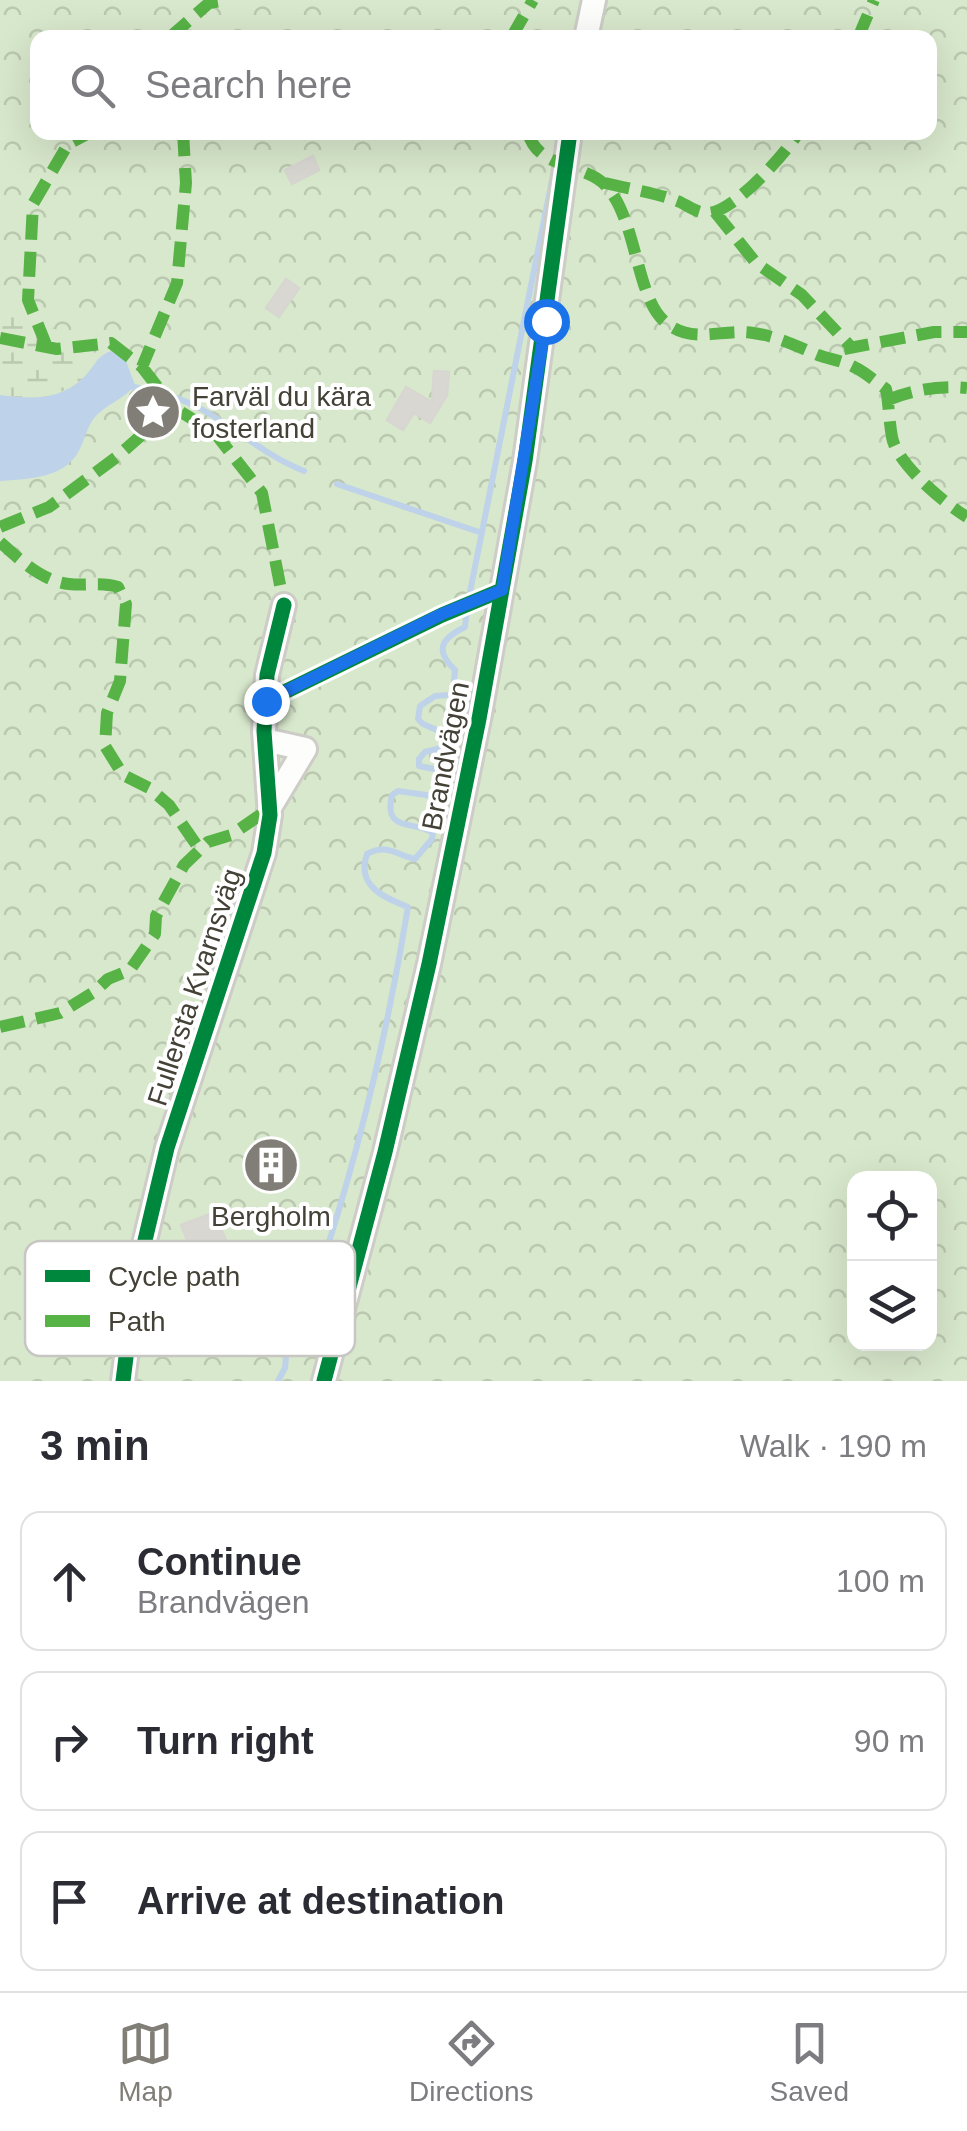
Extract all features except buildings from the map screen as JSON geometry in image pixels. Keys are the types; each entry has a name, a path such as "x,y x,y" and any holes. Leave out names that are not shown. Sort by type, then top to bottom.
{"street":[{"path":"588,30 594,0"},
{"name":"Brandvägen","path":"355,1265 429,964 479,719 525,461 569,140"},
{"name":"Fullersta Kvarnsväg","path":"145,1241 167,1148 264,853 270,809 265,740 268,675 284,606"},
{"path":"265,740 306,750 270,809"},
{"name":"Fullersta Kvarnsväg","path":"124,1381 127,1356"},
{"name":"Brandvägen","path":"324,1381 331,1356"}],"green space":[{"path":"0,0 967,0 967,1381 0,1381"},
{"path":"26,308 59,332 86,367 85,377 45,396 0,395 0,310"}],"water":[{"path":"111,351 126,361 135,385 97,415 75,457 50,474 0,481 0,395 54,395 74,385"}],"waterway":[{"path":"470,592 552,180"},
{"path":"128,386 194,405 304,471"},
{"path":"337,484 482,533"},
{"path":"328,1241 369,1099 408,907 374,889 365,874 367,854 386,850 415,859 432,839 433,833 396,820 390,807 392,795 398,791 433,796 439,770 419,766 419,759 425,752 441,748 446,734 418,719 420,706 453,691 455,670 445,657 443,646 465,627 467,608"},
{"path":"278,1381 285,1368 285,1356"}],"marked path":[{"path":"178,30 209,3 229,0"},
{"path":"516,30 533,0"},
{"path":"861,30 874,0"},
{"path":"47,347 28,300 33,204 68,144 76,140"},
{"path":"0,338 57,349 111,343 142,367 177,283 186,183 183,140"},
{"path":"531,140 552,160 598,179 607,187 625,219 648,294 664,321 685,333 770,336 862,372 886,389 892,437 902,459 935,493 967,517"},
{"path":"605,183 662,196 708,213 745,193 793,140"},
{"path":"715,212 756,263 802,295 851,347"},
{"path":"844,349 934,332 967,332"},
{"path":"142,367 173,407"},
{"path":"888,400 927,389 967,388"},
{"path":"0,527 49,507 118,456 173,407 215,433 262,493 284,605"},
{"path":"0,542 50,579 118,587 126,604 120,681 107,713 105,746 123,775 149,788 169,805 200,850"},
{"path":"0,1027 60,1013 108,979 130,970 155,934 156,916 184,865 208,842 231,835 269,809"}],"cycle path":[{"path":"355,1265 429,964 479,719 525,461 569,140"},
{"path":"266,701 502,590"},
{"path":"145,1241 167,1148 264,853 270,815 264,731 267,675 284,605"},
{"path":"123,1381 126,1356"},
{"path":"324,1381 331,1356"}],"place":[{"name":"Farväl du kära fosterland","path":"153,412"},
{"name":"Bergholm","path":"271,1165"}],"route":[{"path":"266,701 442,614 502,590 546,321"}]}
